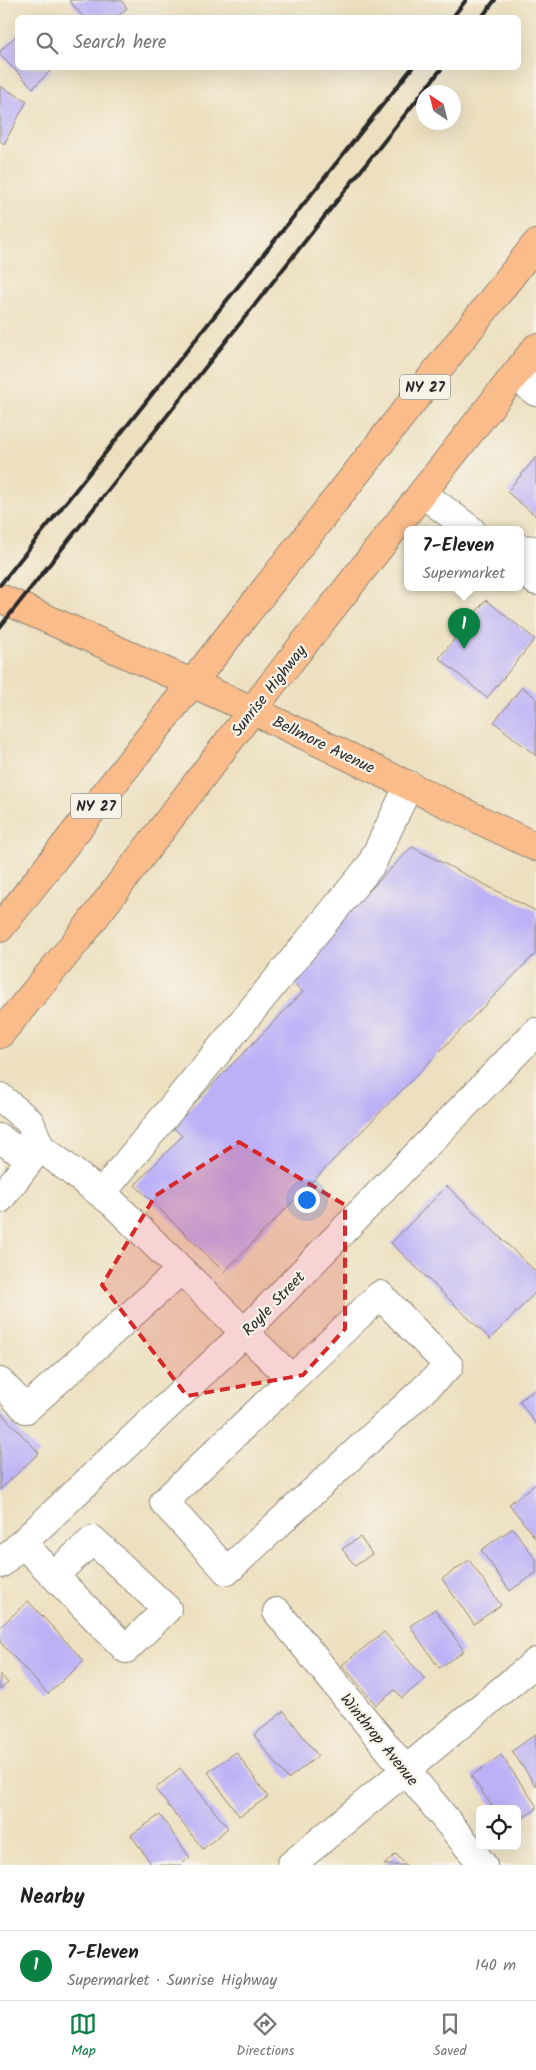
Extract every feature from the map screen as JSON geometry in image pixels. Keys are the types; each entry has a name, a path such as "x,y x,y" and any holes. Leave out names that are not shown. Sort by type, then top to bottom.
{"main road":[{"name":"NY 27","path":"0,928 536,244"},
{"name":"Sunrise Highway","path":"0,1034 79,938 252,710 536,348"},
{"name":"Bellmore Avenue","path":"0,598 252,710 536,847"}],"street":[{"path":"514,375 536,392"},
{"path":"422,493 466,526"},
{"path":"524,571 536,581"},
{"path":"101,1194 371,865 409,785"},
{"name":"Royle Street","path":"0,1564 245,1332 536,1032"},
{"path":"0,1097 30,1122 40,1147 101,1194 292,1379"},
{"path":"0,1138 13,1148 40,1147"},
{"path":"0,1199 40,1147"},
{"path":"0,1382 26,1409 181,1270"},
{"path":"380,1296 449,1366 227,1571 164,1502 292,1379 380,1296"},
{"path":"22,1543 54,1575"},
{"name":"Winthrop Avenue","path":"277,1612 484,1865"},
{"path":"291,1865 536,1662"}],"highlighted area":[{"path":"239,1142 345,1205 345,1329 303,1375 187,1396 102,1285 155,1196"}],"building":[{"path":"69,0 121,0 127,8 119,15 82,15"},
{"path":"15,37 15,70 0,55 0,51"},
{"path":"15,70 51,70 33,88"},
{"path":"0,86 27,101 4,144 0,141"},
{"path":"536,457 536,516 507,492"},
{"path":"486,600 535,639 487,698 439,658"},
{"path":"522,687 536,698 536,756 494,722"},
{"path":"412,847 536,911 536,953 224,1272 135,1185 182,1136 172,1126 303,992 286,976"},
{"path":"447,1186 536,1272 536,1292 490,1339 391,1243"},
{"path":"536,1389 536,1424 519,1401"},
{"path":"0,1412 39,1453 0,1490"},
{"path":"536,1484 536,1539 509,1504"},
{"path":"513,1528 536,1560 536,1573 510,1591 481,1550"},
{"path":"360,1537 372,1554 355,1566 342,1549"},
{"path":"469,1560 501,1605 474,1624 442,1579"},
{"path":"28,1601 84,1661 48,1694 0,1642 0,1627"},
{"path":"435,1609 464,1651 439,1668 410,1626"},
{"path":"384,1632 425,1679 402,1698 395,1690 376,1705 342,1665"},
{"path":"0,1674 8,1683 0,1690"},
{"path":"284,1711 318,1756 288,1779 254,1735"},
{"path":"536,1734 536,1786 512,1751"},
{"path":"236,1752 268,1797 239,1816 208,1772"},
{"path":"501,1755 536,1805 536,1809 521,1819 521,1805 491,1805 471,1776"},
{"path":"180,1768 228,1828 203,1849 155,1789"},
{"path":"160,1815 190,1858 180,1865 152,1865 131,1835"},
{"path":"396,1854 406,1865 384,1865"}],"railway":[{"path":"454,15 466,0"},
{"path":"483,15 495,0"},
{"path":"0,585 410,70"},
{"path":"0,627 440,70"}],"place":[{"name":"7-Eleven","path":"464,649"}]}
